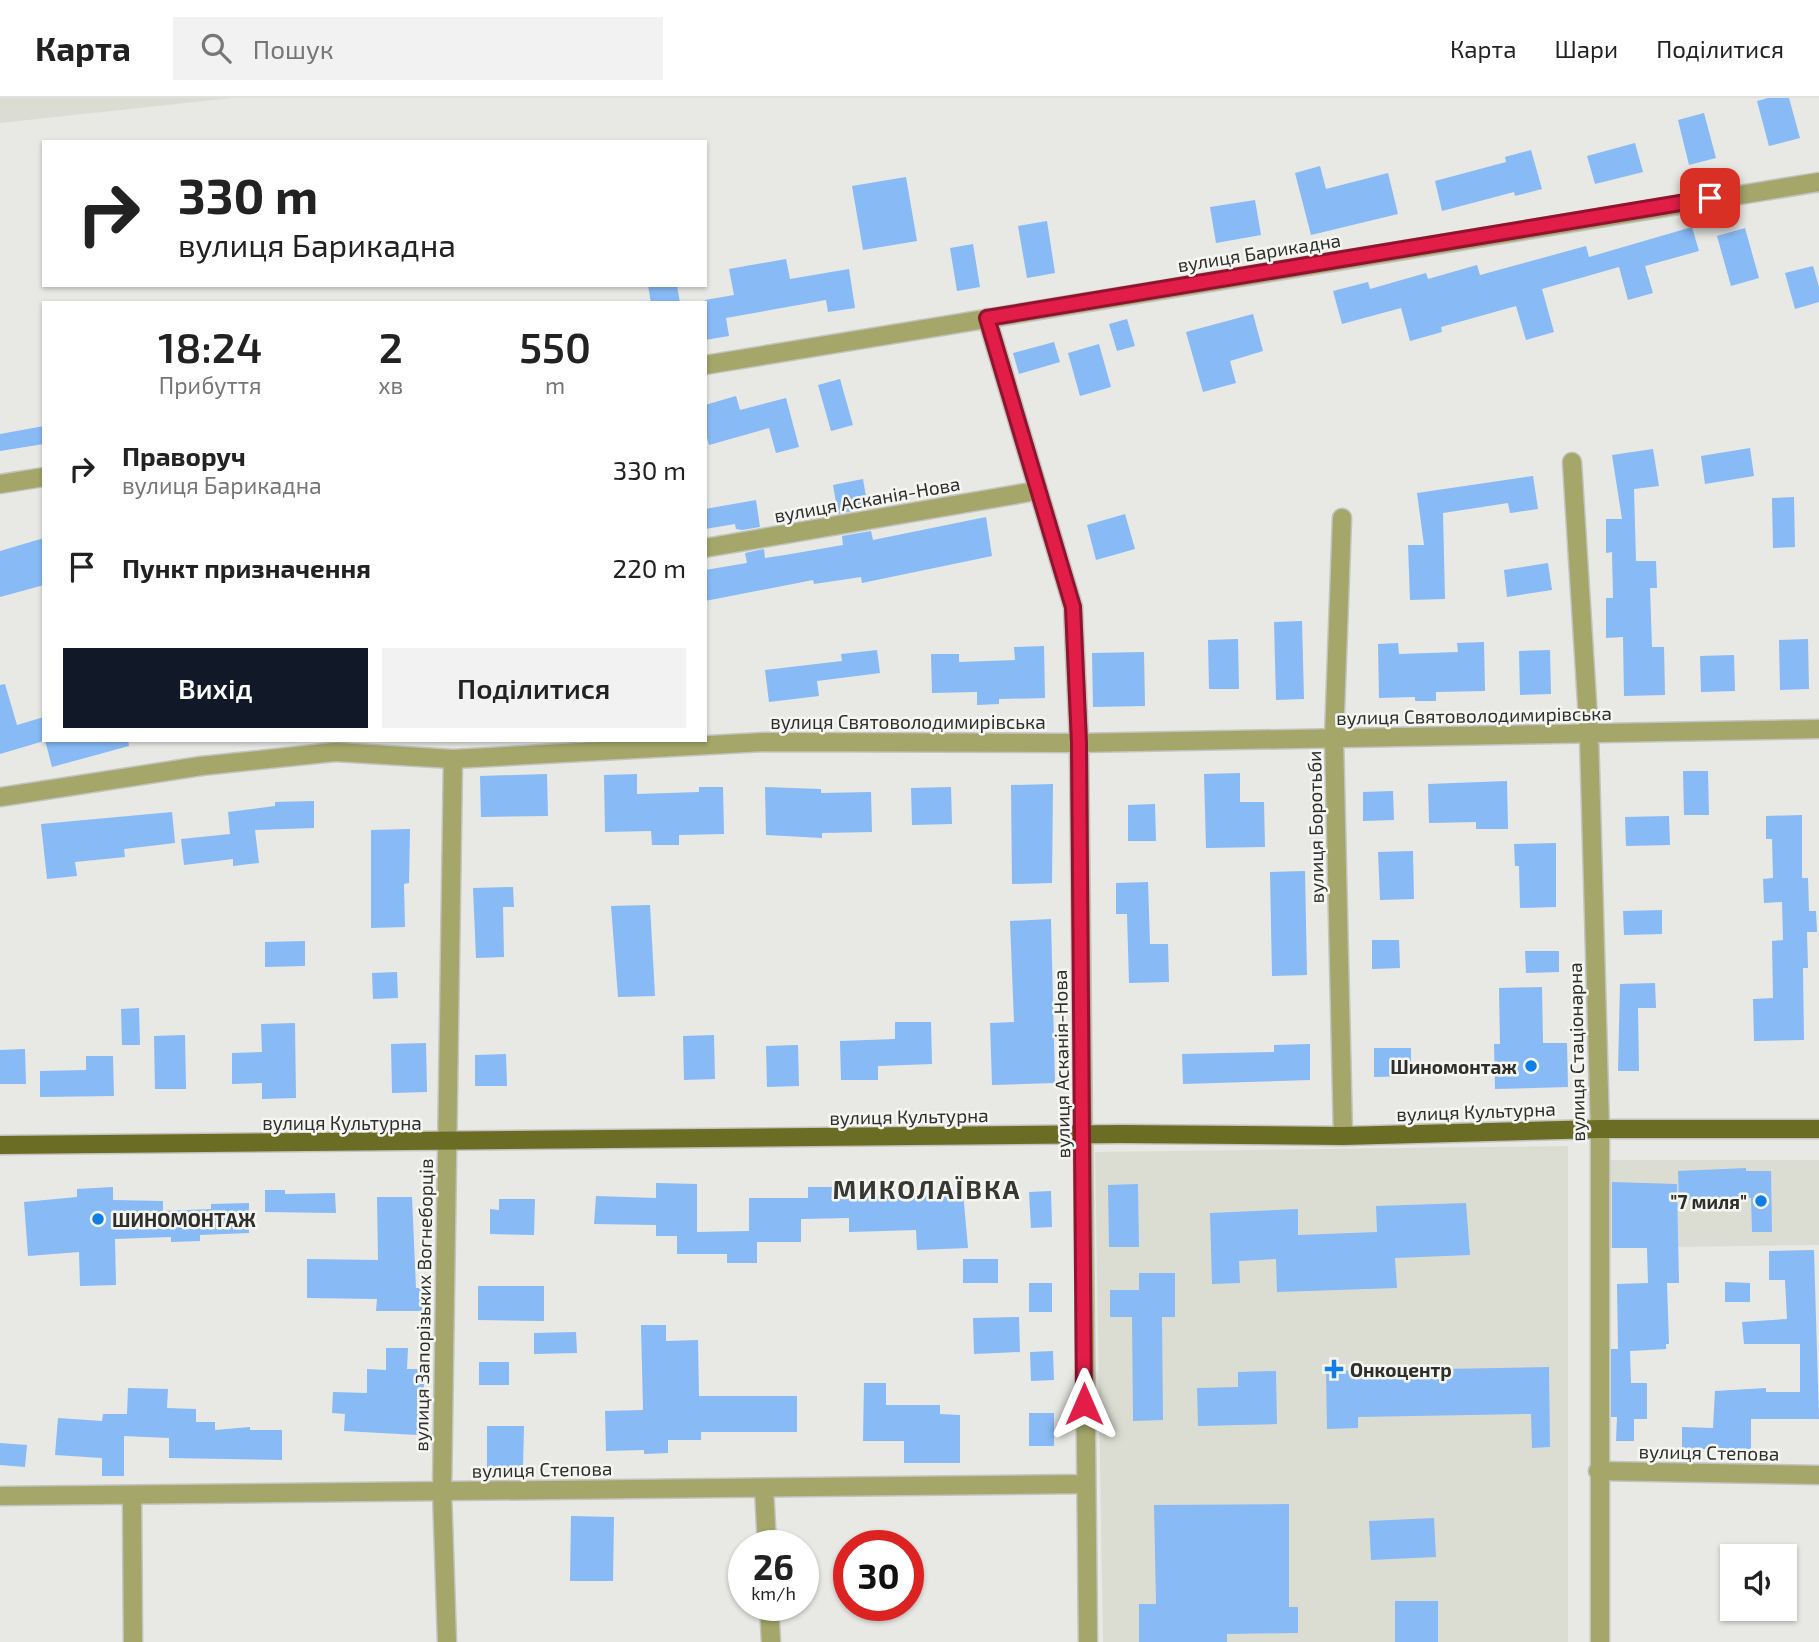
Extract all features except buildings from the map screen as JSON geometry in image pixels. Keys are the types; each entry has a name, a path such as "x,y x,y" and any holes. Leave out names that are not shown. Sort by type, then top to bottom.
{"main road":[{"name":"вулиця Культурна","path":"0,1144 1343,1136 1600,1129 1819,1129"}],"street":[{"name":"вулиця Барикадна","path":"707,365 1819,182"},
{"name":"вулиця Асканія-Нова","path":"987,318 1036,491 1073,607 1079,743 1084,1484 1088,1642"},
{"name":"вулиця Стаціонарна","path":"1572,462 1589,734 1600,1129 1600,1642"},
{"path":"0,484 42,477"},
{"name":"вулиця Асканія-Нова","path":"707,548 1036,491"},
{"name":"вулиця Боротьби","path":"1342,518 1334,738 1343,1136"},
{"name":"вулиця Святоволодимирівська","path":"0,797 201,766 335,752 453,759 765,741 1079,743 1819,729"},
{"name":"вулиця Запорізьких Вогнеборців","path":"447,1642 442,1491 445,1142 453,759"},
{"name":"вулиця Степова","path":"1598,1471 1819,1475"},
{"name":"вулиця Степова","path":"0,1496 132,1497 1084,1484"},
{"path":"764,1488 766,1530"},
{"path":"132,1497 133,1642"},
{"path":"770,1621 771,1642"}],"shaded area":[{"path":"0,98 232,98 0,123"},
{"name":"Онкоцентр","path":"1568,1146 1568,1642 1103,1642 1095,1152"},
{"path":"1606,1160 1819,1160 1819,1245 1605,1248"}],"place":[{"name":"Шиномонтаж","path":"1531,1066"},
{"name":"\"7 миля\"","path":"1761,1201"},
{"name":"ШИНОМОНТАЖ","path":"98,1219"},
{"name":"Онкоцентр","path":"1334,1369"}],"district":[{"name":"МИКОЛАЇВКА","path":"927,1188"}],"route":[{"path":"1084,1404 1079,743 1073,607 1036,491 987,318 1710,198"}]}
